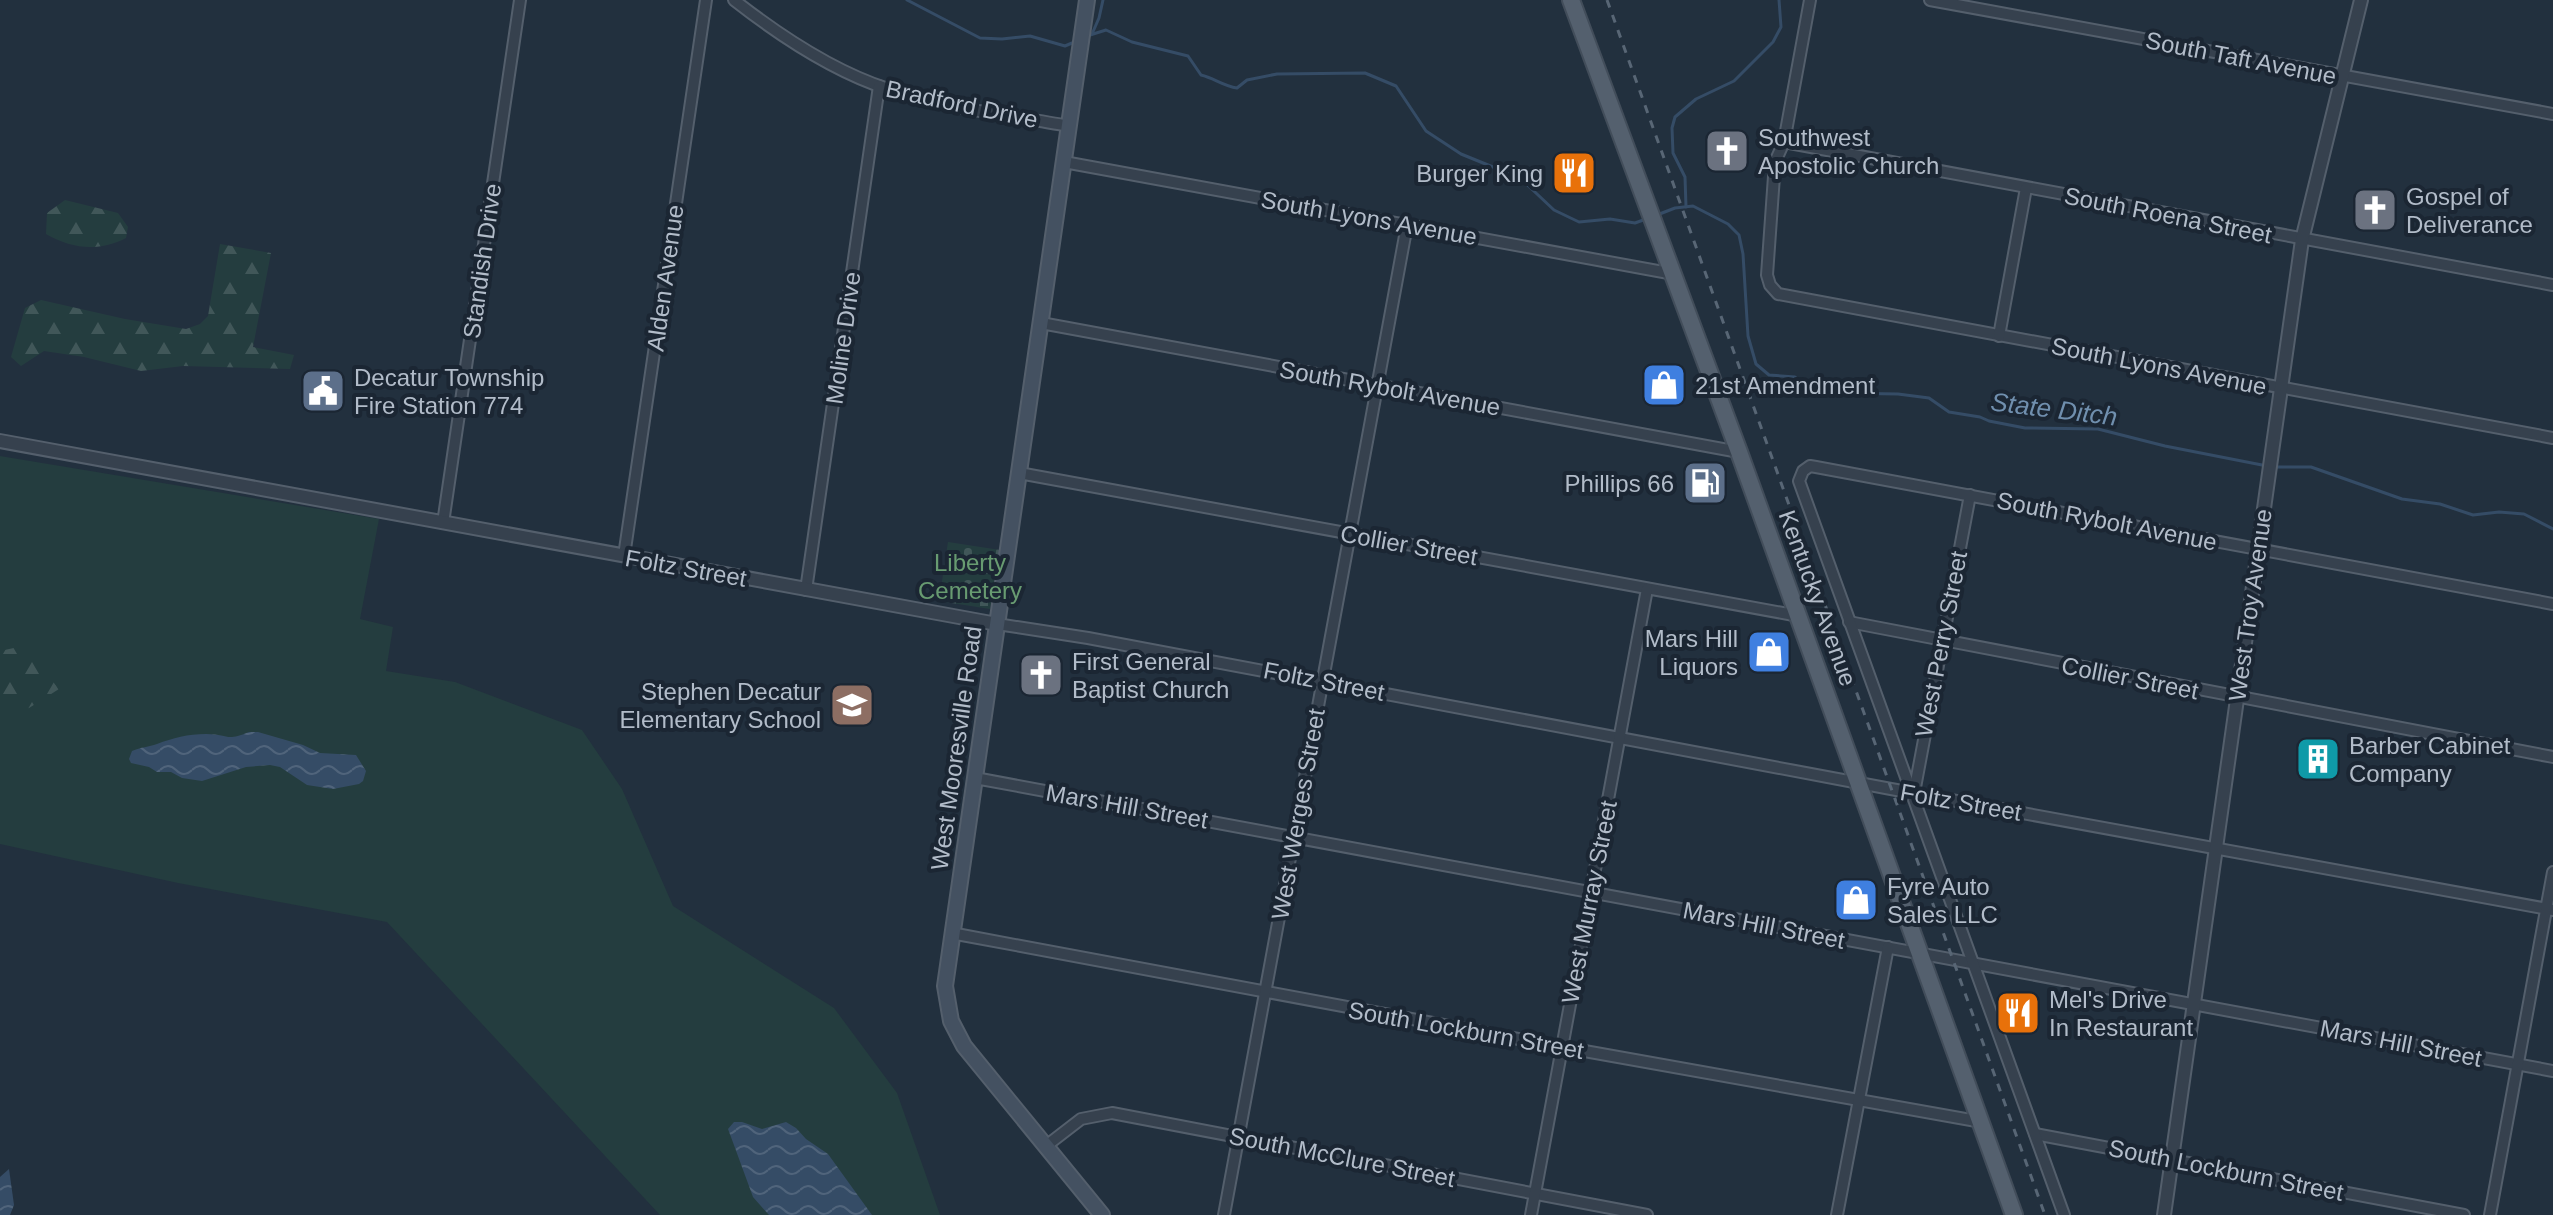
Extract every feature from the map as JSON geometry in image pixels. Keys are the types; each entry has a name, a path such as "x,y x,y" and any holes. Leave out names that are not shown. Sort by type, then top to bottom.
{"main road":[{"name":"West Mooresville Road","path":"1087,0 951,933 945,994 954,1027 964,1046 1102,1215"},
{"name":"Kentucky Avenue","path":"1571,0 1799,616 2014,1215"}],"street":[{"name":"Standish Drive","path":"443,523 520,0"},
{"name":"Alden Avenue","path":"624,556 706,0"},
{"name":"Bradford Drive","path":"734,0 803,48 879,86 926,100 1069,126"},
{"path":"1784,142 1810,0"},
{"name":"South Taft Avenue","path":"1930,0 2553,114"},
{"name":"West Troy Avenue","path":"2164,1215 2302,240 2361,0"},
{"name":"Moline Drive","path":"806,590 879,86"},
{"name":"South Roena Street","path":"1784,142 2553,285"},
{"name":"South Lyons Avenue","path":"1784,142 1775,162 1767,275 1770,285 1778,294 2553,438"},
{"name":"South Lyons Avenue","path":"1064,162 1674,274"},
{"path":"1999,336 2026,188"},
{"name":"West Werges Street","path":"1224,1215 1407,225"},
{"name":"South Rybolt Avenue","path":"1041,323 1739,452"},
{"name":"Foltz Street","path":"0,441 806,590 1074,635 2550,910"},
{"name":"South Rybolt Avenue","path":"1849,622 1799,481 1803,471 1810,466 2553,604"},
{"name":"Collier Street","path":"1019,473 1799,616"},
{"name":"West Perry Street","path":"1912,793 1970,495"},
{"name":"West Murray Street","path":"1531,1215 1647,589"},
{"path":"1849,622 2064,1215"},
{"name":"Collier Street","path":"1849,622 2553,757"},
{"name":"Mars Hill Street","path":"975,778 2553,1071"},
{"path":"2490,1215 2550,910 2553,872"},
{"name":"South Lockburn Street","path":"951,933 1982,1122"},
{"path":"1837,1215 1888,947"},
{"name":"South McClure Street","path":"1046,1146 1081,1119 1110,1113 1647,1215"},
{"name":"South Lockburn Street","path":"2035,1134 2464,1215"}],"green space":[{"path":"65,200 118,213 128,227 126,238 106,245 86,247 46,234 47,213"},
{"path":"220,244 271,253 253,347 294,355 290,369 183,366 141,371 44,351 21,366 11,357 25,308 41,300 186,329 200,324 208,316"},
{"path":"0,456 379,519 360,619 393,627 386,671 455,682 582,730 622,789 673,906 834,1008 897,1093 940,1215 660,1215 387,922 178,883 0,844"},
{"name":"Liberty Cemetery","path":"948,542 1000,550 990,609 939,601"},
{"path":"23,646 59,689 29,708 0,714 0,651"}],"water":[{"path":"249,732 303,745 320,753 356,755 366,771 363,781 333,789 307,785 280,767 270,765 246,767 202,781 182,778 171,772 157,772 131,763 129,759 132,751 181,737 206,734 231,737"},
{"path":"734,1122 762,1129 786,1122 796,1128 828,1154 872,1215 769,1215 753,1197 728,1129"},
{"path":"9,1169 14,1205 10,1215 0,1215 0,1177"}],"waterway":[{"name":"State Ditch","path":"907,0 980,38 1030,36 1065,46 1072,43"},
{"path":"1092,34 1103,0"},
{"path":"1686,207 1685,177 1673,153 1675,117 1696,99 1734,81 1773,42 1781,27 1779,0"},
{"name":"State Ditch","path":"1090,35 1106,30 1132,42 1188,56 1201,75 1237,88 1247,80 1277,74 1365,73 1396,86 1426,131 1461,154 1520,178 1554,210 1579,222 1610,219 1635,223 1646,219"},
{"name":"State Ditch","path":"1657,215 1675,208 1693,206 1728,224 1739,235 1748,336 1756,364 1769,375 1795,377 1808,389 1929,398 1949,412 1989,421 2025,428 2098,429 2262,465"},
{"name":"State Ditch","path":"2277,467 2311,467 2402,499 2440,504 2473,515 2499,512 2524,514 2553,529"}],"railway":[{"path":"1607,0 2045,1215"}],"place":[{"name":"Southwest Apostolic Church","path":"1727,151"},
{"name":"Burger King","path":"1574,173"},
{"name":"Gospel of Deliverance","path":"2375,210"},
{"name":"21st Amendment","path":"1664,385"},
{"name":"Decatur Township Fire Station 774","path":"323,391"},
{"name":"Phillips 66","path":"1705,483"},
{"name":"Mars Hill Liquors","path":"1769,652"},
{"name":"First General Baptist Church","path":"1041,675"},
{"name":"Stephen Decatur Elementary School","path":"852,705"},
{"name":"Barber Cabinet Company","path":"2318,759"},
{"name":"Fyre Auto Sales LLC","path":"1856,900"},
{"name":"Mel's Drive In Restaurant","path":"2018,1013"}]}
